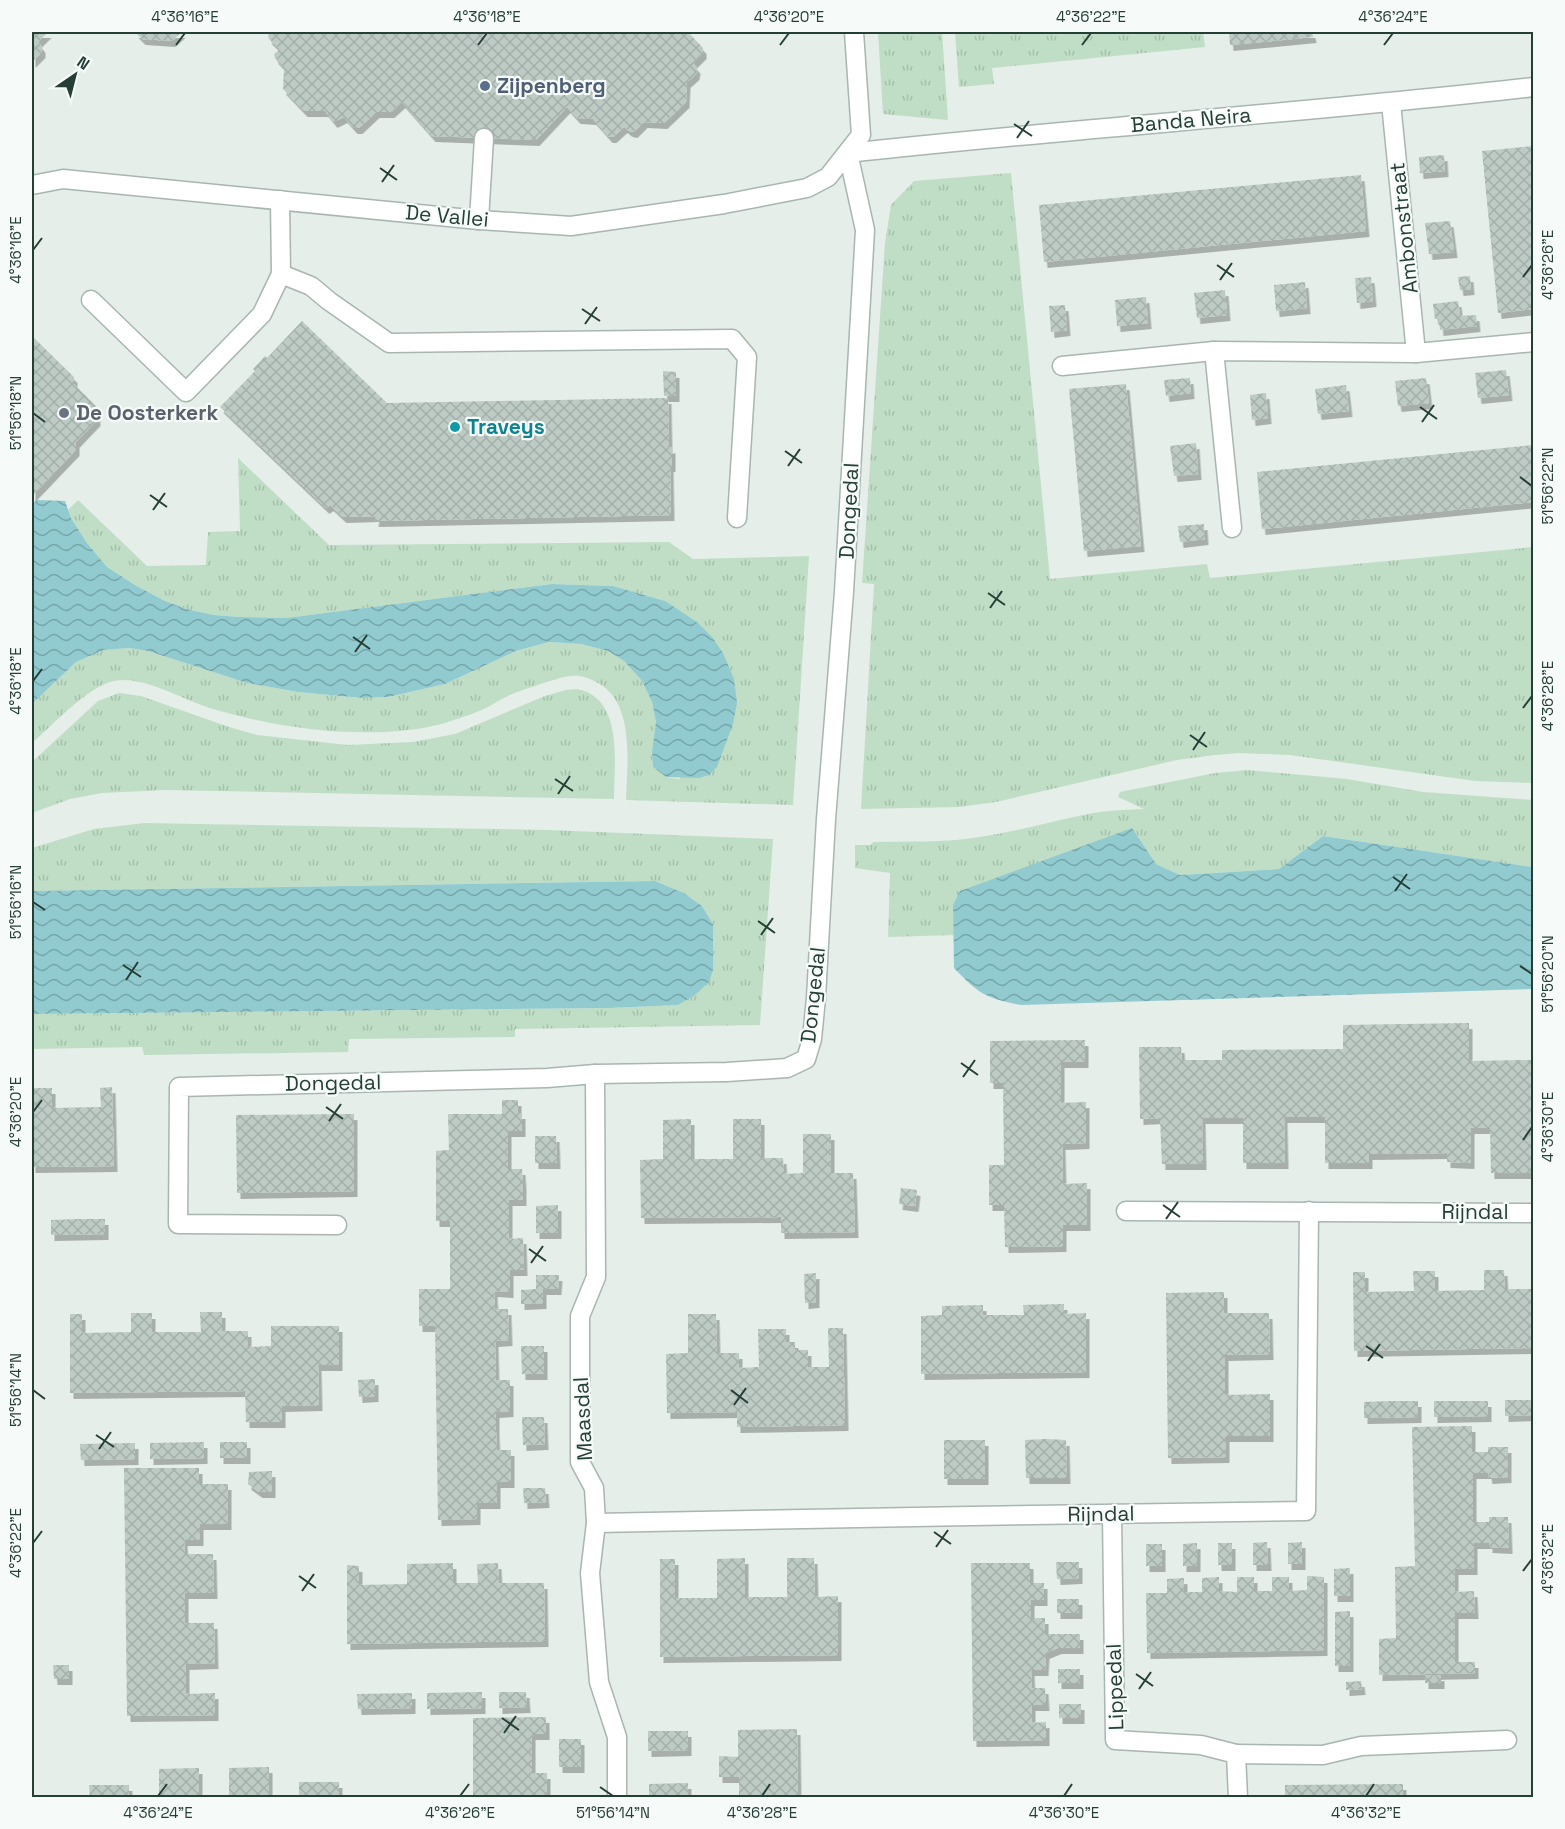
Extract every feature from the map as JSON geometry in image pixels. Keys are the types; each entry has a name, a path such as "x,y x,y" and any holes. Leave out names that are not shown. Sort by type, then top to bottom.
{"street":[{"name":"De Vallei","path":"32,185 63,179 479,220 571,226 724,204 807,188 828,177 848,153 861,135 854,32"},
{"name":"Banda Neira","path":"848,153 1392,103 1533,87"},
{"name":"Ambonstraat","path":"1392,103 1416,352"},
{"path":"479,220 484,138"},
{"name":"Dongedal","path":"337,1225 178,1224 179,1087 727,1072 787,1068 806,1059 812,1039 844,592 865,230 848,153"},
{"path":"91,300 186,392 262,315 281,274 280,200"},
{"path":"281,274 311,286 329,302 389,343 732,339 747,357 737,518"},
{"path":"1062,366 1214,351 1416,352 1533,342"},
{"path":"1214,351 1233,528"},
{"name":"Maasdal","path":"595,1074 596,1277 580,1316 580,1462 594,1488 596,1523 590,1573 599,1682 617,1737 617,1797"},
{"name":"Rijndal","path":"596,1523 872,1516 1306,1510 1309,1211"},
{"name":"Rijndal","path":"1126,1212 1533,1213"},
{"name":"Lippedal","path":"1112,1514 1115,1740 1201,1745 1236,1754 1323,1755 1361,1746 1507,1740"},
{"path":"1236,1754 1238,1797"}],"green space":[{"path":"878,32 942,32 948,120 883,114"},
{"path":"955,32 1203,32 1205,47 992,68 994,84 959,87"},
{"path":"1011,173 1050,579 1207,564 1210,578 1533,547 1533,783 1475,781 1290,755 1239,753 1177,760 996,802 959,807 861,809 874,584 862,583 885,243 891,205 914,181"},
{"path":"238,458 329,545 669,542 693,559 809,556 793,805 626,800 627,751 623,717 617,702 607,690 592,680 578,676 569,676 521,690 462,718 419,729 383,732 318,730 255,720 202,705 151,685 126,680 114,681 104,684 82,698 32,743 32,704 76,662 104,650 129,648 148,651 247,683 298,692 362,698 388,697 445,684 516,651 549,642 581,644 608,651 624,661 642,681 652,702 656,722 652,751 653,767 666,777 680,779 665,601 613,586 552,584 286,618 214,615 186,609 163,600 107,567 87,543 68,510 78,500 147,566 206,565 208,532 240,531"},
{"path":"577,689 592,695 603,705 609,718 615,751 614,799 165,790 102,793 70,799 32,813 32,762 98,701 119,693 141,696 257,735 348,745 413,742 455,734 545,696"},
{"path":"1247,770 1347,779 1423,792 1533,800 1533,867 1323,836 1279,869 1180,875 1156,864 953,905 954,935 888,937 890,873 855,868 855,845 871,845 873,842 966,839 1095,813 1144,809 1118,797 1120,792 1215,773"},
{"path":"144,823 549,830 773,839 760,1025 515,1029 515,1037 349,1039 348,1052 144,1055 142,1047 32,1049 32,1014 610,1008 678,1005 694,996 713,924 702,906 684,893 655,881 32,891 32,848 94,829"}],"water":[{"path":"37,500 65,501 71,518 87,543 107,567 163,600 186,609 214,615 286,618 552,584 613,586 665,601 697,622 712,637 723,653 734,679 737,703 733,724 717,767 709,775 699,778 666,777 653,767 652,751 656,722 652,702 642,681 624,661 608,651 581,644 549,642 516,651 445,684 388,697 362,698 298,692 247,683 148,651 129,648 104,650 76,662 32,704 32,504"},
{"path":"1132,828 1156,864 1180,875 1279,869 1323,836 1533,867 1533,989 1021,1005 983,994 954,968 953,905 960,891"},
{"path":"655,881 684,893 702,906 713,924 713,970 709,982 694,996 678,1005 610,1008 32,1014 32,891"}],"building":[{"path":"32,32 48,32 38,42 42,47 42,52 32,62"},
{"path":"135,32 182,32 172,41 142,39"},
{"path":"272,32 688,32 703,48 703,53 693,63 697,68 696,74 687,82 686,102 664,123 644,122 634,132 624,127 613,137 609,137 593,119 577,118 567,107 536,140 432,136 402,102 391,112 376,112 359,128 354,128 344,117 334,122 325,111 304,111 283,89 284,68 275,58 274,54 280,49 269,39 268,35"},
{"path":"1229,32 1312,32 1313,37 1230,45"},
{"path":"1533,146 1533,309 1498,313 1482,151"},
{"path":"1444,155 1445,171 1420,173 1419,157"},
{"path":"1361,175 1366,231 1044,262 1039,205"},
{"path":"1450,221 1454,252 1429,254 1425,223"},
{"path":"1470,276 1471,289 1460,290 1458,277"},
{"path":"1371,277 1373,301 1357,303 1355,278"},
{"path":"1305,282 1307,308 1276,311 1274,285"},
{"path":"1225,290 1227,315 1197,318 1194,293"},
{"path":"1146,297 1148,323 1117,326 1115,300"},
{"path":"1458,301 1460,316 1476,315 1477,326 1440,330 1439,319 1435,319 1433,304"},
{"path":"1065,305 1067,330 1051,332 1049,306"},
{"name":"Traveys","path":"302,321 387,403 668,398 669,448 672,447 671,515 375,521 376,516 343,517 330,505 326,508 220,407 255,371 253,369 265,356 267,358"},
{"name":"De Oosterkerk","path":"32,336 74,377 74,384 96,406 97,420 76,442 76,450 32,496"},
{"path":"1506,370 1509,395 1478,398 1475,373"},
{"path":"663,371 676,372 676,396 664,396"},
{"path":"1190,378 1191,393 1166,396 1164,380"},
{"path":"1426,378 1429,403 1398,406 1395,381"},
{"path":"1126,384 1141,546 1084,551 1069,389"},
{"path":"1346,385 1349,411 1318,414 1315,389"},
{"path":"1266,393 1268,418 1252,420 1250,395"},
{"path":"1196,443 1198,474 1174,476 1170,446"},
{"path":"1533,445 1533,502 1262,529 1257,472"},
{"path":"1204,524 1205,539 1180,542 1178,526"},
{"path":"1469,1023 1469,1061 1533,1060 1531,1173 1491,1173 1490,1128 1471,1128 1471,1163 1447,1162 1447,1153 1369,1154 1369,1163 1325,1163 1325,1117 1284,1117 1285,1163 1243,1163 1243,1118 1202,1118 1203,1164 1162,1164 1160,1118 1140,1119 1139,1047 1181,1047 1182,1060 1222,1060 1222,1050 1343,1049 1343,1025"},
{"path":"1085,1040 1085,1062 1061,1062 1061,1103 1086,1102 1086,1143 1062,1144 1063,1184 1087,1183 1087,1225 1063,1225 1063,1246 1005,1247 1004,1205 989,1205 989,1165 1004,1165 1003,1083 990,1083 990,1041"},
{"path":"112,1087 114,1166 32,1167 32,1088 52,1088 52,1108 101,1107 100,1088"},
{"path":"502,1100 518,1100 518,1113 522,1113 522,1131 508,1131 508,1169 522,1169 523,1200 509,1200 509,1239 523,1238 524,1270 510,1270 510,1292 494,1291 495,1309 508,1309 509,1340 495,1341 496,1380 510,1380 510,1411 496,1412 496,1431 497,1450 511,1450 511,1482 497,1482 497,1503 477,1503 477,1519 438,1520 435,1326 419,1326 419,1289 450,1289 450,1221 436,1221 436,1151 449,1150 448,1114 502,1114"},
{"path":"354,1114 354,1191 237,1193 236,1115"},
{"path":"691,1119 691,1159 733,1159 733,1119 761,1119 761,1158 783,1158 784,1174 803,1173 803,1134 831,1134 831,1173 853,1173 855,1232 781,1233 781,1217 641,1218 640,1160 663,1159 663,1120"},
{"path":"535,1136 556,1136 557,1163 535,1163"},
{"path":"901,1188 917,1190 915,1206 899,1204"},
{"path":"558,1205 558,1233 536,1233 536,1206"},
{"path":"105,1219 105,1234 51,1235 51,1220"},
{"path":"1484,1270 1504,1270 1505,1289 1531,1289 1531,1348 1354,1351 1353,1272 1365,1272 1365,1292 1414,1291 1413,1271 1435,1271 1435,1291 1484,1290"},
{"path":"816,1273 816,1302 805,1303 804,1274"},
{"path":"536,1275 559,1275 558,1289 543,1289 543,1303 521,1304 521,1290 536,1289"},
{"path":"1224,1292 1224,1313 1269,1313 1270,1354 1225,1355 1225,1395 1270,1394 1270,1436 1226,1436 1226,1457 1168,1458 1166,1293"},
{"path":"1064,1304 1064,1314 1086,1313 1086,1372 921,1374 921,1316 942,1315 942,1306 983,1305 983,1315 1024,1315 1023,1305"},
{"path":"200,1312 222,1312 222,1331 248,1331 248,1347 271,1346 271,1326 339,1326 339,1365 318,1365 319,1405 282,1406 282,1422 246,1422 245,1391 70,1393 70,1314 82,1314 82,1333 131,1332 131,1313 152,1313 152,1332 201,1332"},
{"path":"688,1314 716,1314 717,1353 739,1353 739,1368 759,1367 758,1329 786,1329 786,1342 795,1342 795,1350 808,1350 808,1367 829,1367 828,1328 843,1328 845,1425 737,1427 737,1412 667,1413 666,1354 688,1353"},
{"path":"521,1346 544,1346 544,1374 522,1374"},
{"path":"375,1379 375,1396 359,1397 358,1380"},
{"path":"1505,1400 1533,1400 1533,1415 1505,1416"},
{"path":"1418,1401 1418,1417 1364,1418 1364,1402"},
{"path":"1434,1401 1488,1401 1488,1416 1434,1417"},
{"path":"522,1417 544,1417 545,1444 523,1445"},
{"path":"1472,1426 1472,1452 1488,1452 1488,1447 1508,1447 1508,1477 1489,1478 1488,1473 1473,1473 1473,1522 1489,1522 1489,1517 1508,1517 1509,1548 1489,1547 1489,1543 1474,1543 1474,1569 1455,1569 1455,1592 1474,1591 1475,1613 1455,1613 1455,1662 1475,1662 1475,1673 1379,1675 1379,1639 1396,1638 1395,1567 1415,1566 1412,1427"},
{"path":"944,1440 985,1440 985,1479 944,1479"},
{"path":"1025,1440 1066,1440 1067,1478 1026,1478"},
{"path":"204,1442 204,1458 150,1459 150,1443"},
{"path":"220,1442 247,1442 247,1458 220,1458"},
{"path":"135,1443 135,1459 81,1460 80,1444"},
{"path":"124,1468 199,1468 199,1484 228,1484 228,1524 200,1524 200,1540 184,1540 185,1554 213,1554 214,1593 185,1593 185,1623 214,1623 215,1663 186,1664 186,1694 215,1693 215,1715 127,1716"},
{"path":"272,1471 272,1492 259,1492 248,1484 249,1472"},
{"path":"523,1488 545,1488 546,1502 524,1503"},
{"path":"1267,1542 1268,1565 1253,1565 1253,1543"},
{"path":"1302,1542 1302,1564 1288,1564 1288,1543"},
{"path":"1197,1543 1197,1566 1183,1566 1183,1544"},
{"path":"1218,1543 1232,1543 1232,1565 1218,1565"},
{"path":"1146,1544 1162,1544 1162,1566 1146,1566"},
{"path":"745,1558 745,1597 787,1597 787,1558 814,1558 815,1597 838,1596 838,1655 660,1657 660,1559 675,1559 675,1598 717,1598 717,1559"},
{"path":"1056,1562 1079,1562 1079,1578 1057,1579"},
{"path":"453,1563 453,1583 478,1583 477,1564 498,1563 499,1583 544,1583 545,1641 347,1644 347,1565 359,1566 359,1585 407,1584 407,1564"},
{"path":"971,1563 1030,1563 1030,1583 1044,1583 1044,1600 1031,1600 1031,1618 1045,1618 1045,1634 1080,1634 1080,1648 1058,1648 1046,1653 1045,1670 1031,1670 1032,1688 1045,1688 1046,1705 1032,1705 1032,1723 1046,1722 1046,1740 973,1741"},
{"path":"1350,1568 1350,1596 1334,1596 1334,1569"},
{"path":"1307,1576 1324,1577 1324,1650 1147,1653 1146,1593 1167,1593 1167,1579 1184,1578 1184,1592 1202,1592 1202,1578 1219,1577 1219,1591 1237,1592 1237,1577 1254,1577 1254,1591 1272,1591 1272,1577 1289,1577 1289,1591 1307,1590"},
{"path":"1057,1599 1079,1599 1079,1613 1057,1613"},
{"path":"1350,1611 1350,1666 1335,1666 1335,1612"},
{"path":"53,1665 69,1665 69,1679 54,1679"},
{"path":"1058,1669 1080,1669 1080,1683 1058,1683"},
{"path":"1441,1675 1441,1683 1425,1683 1425,1676"},
{"path":"1361,1681 1362,1689 1346,1690 1346,1682"},
{"path":"482,1692 482,1708 427,1709 427,1693"},
{"path":"499,1692 526,1692 527,1707 499,1708"},
{"path":"412,1693 412,1708 358,1709 357,1694"},
{"path":"1059,1704 1081,1704 1081,1718 1059,1718"},
{"path":"546,1717 546,1734 532,1734 532,1773 547,1773 547,1797 473,1797 473,1718"},
{"path":"797,1729 798,1797 739,1797 739,1777 719,1777 719,1756 738,1757 738,1730"},
{"path":"648,1731 688,1731 688,1750 648,1751"},
{"path":"559,1739 581,1739 581,1767 559,1767"},
{"path":"269,1767 269,1797 229,1797 229,1768"},
{"path":"199,1768 199,1797 159,1797 159,1769"},
{"path":"299,1782 339,1782 339,1797 299,1797"},
{"path":"688,1783 688,1797 649,1797 649,1784"},
{"path":"1403,1784 1403,1797 1285,1797 1285,1785"},
{"path":"89,1785 129,1785 129,1797 90,1797"}],"place":[{"name":"Zijpenberg","path":"485,86"},
{"name":"De Oosterkerk","path":"64,413"},
{"name":"Traveys","path":"455,427"}]}
